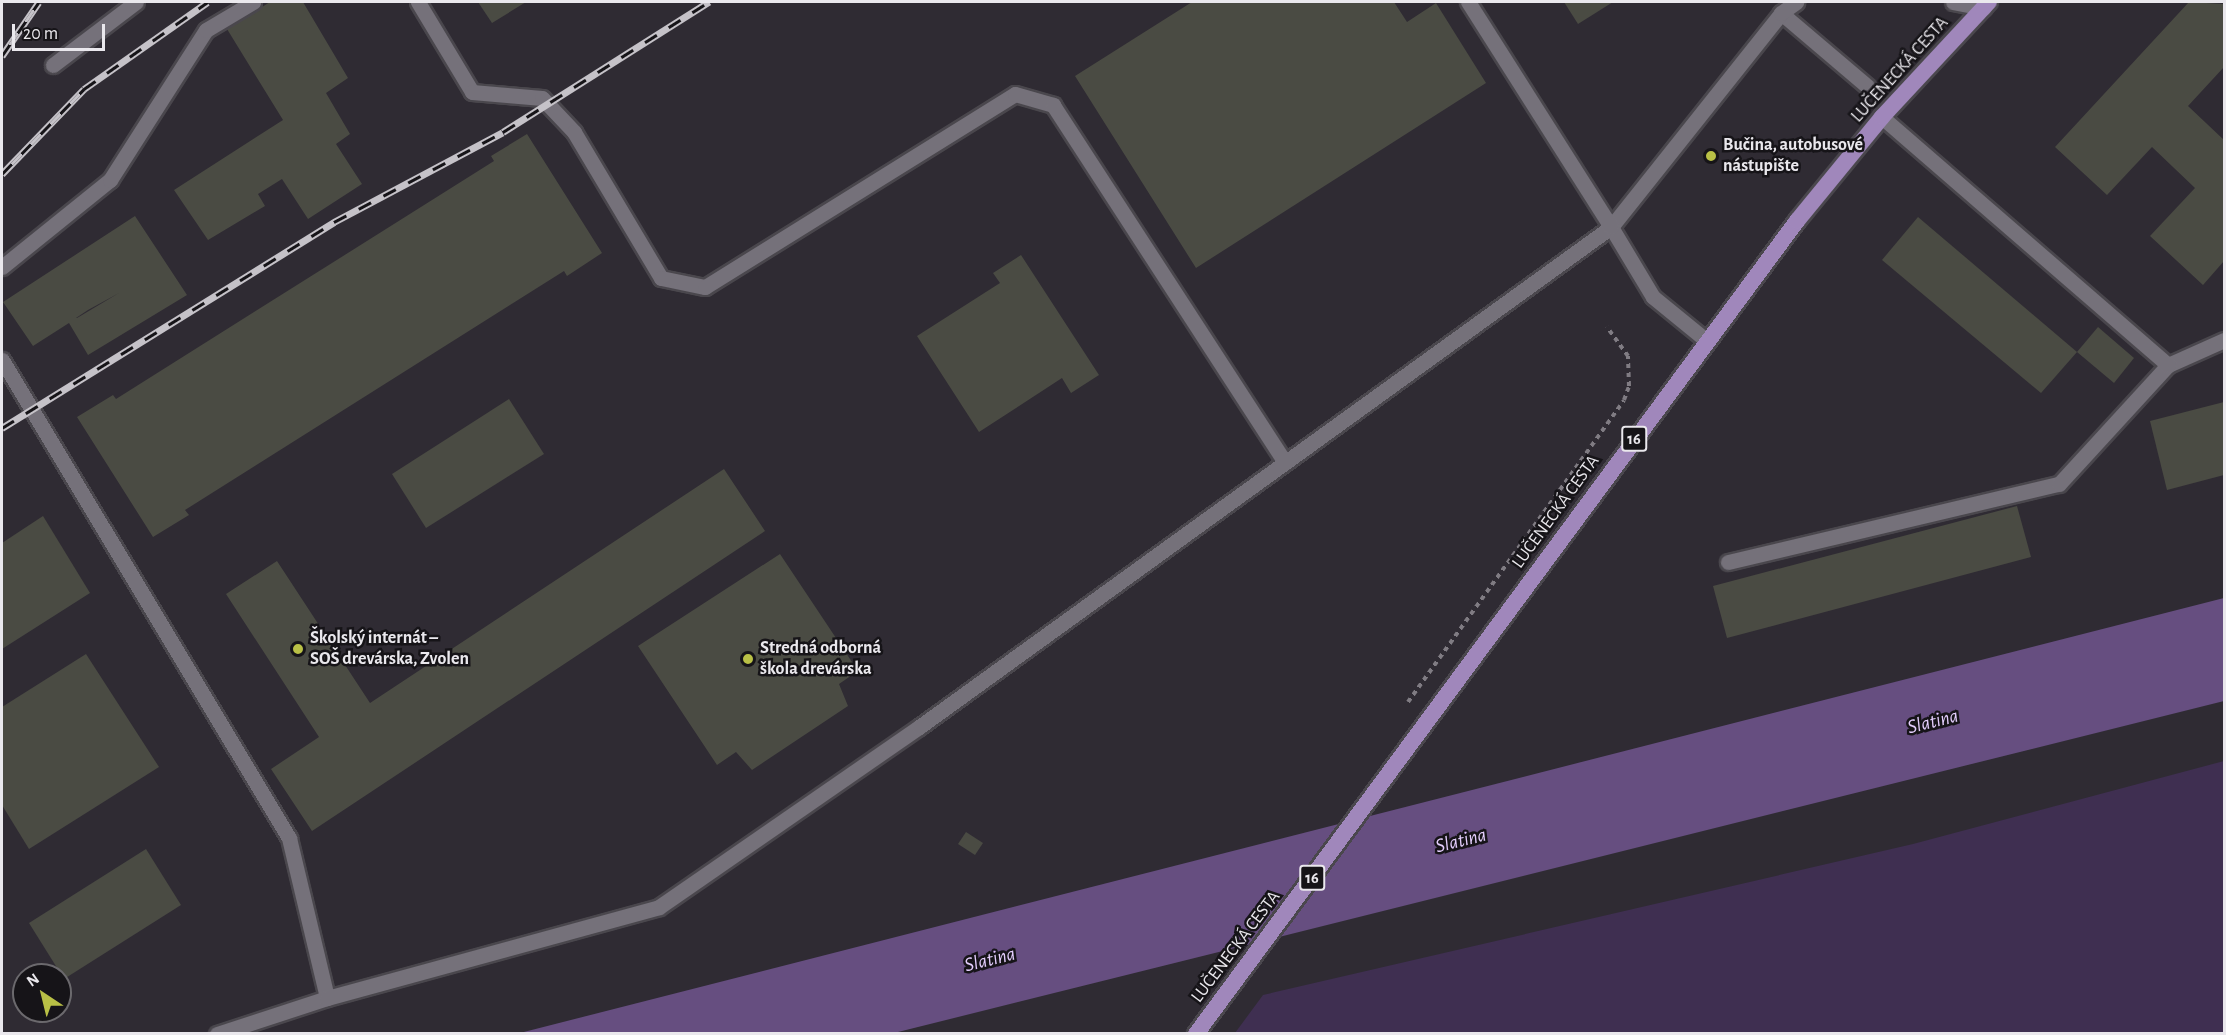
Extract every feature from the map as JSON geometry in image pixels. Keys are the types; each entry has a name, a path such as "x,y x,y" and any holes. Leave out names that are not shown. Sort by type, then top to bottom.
{"main road":[{"name":"LUČENECKÁ CESTA","path":"1196,1034 1707,341 1882,117 1986,5"}],"lane":[{"path":"53,65 136,2"},
{"path":"2,267 110,180 206,30 253,2"},
{"path":"418,2 472,92 542,98 574,132 661,278 705,287 1015,94 1053,105 1285,462"},
{"path":"1468,2 1653,297 1707,341"},
{"path":"217,1034 327,998 659,907 919,727 1611,227 1781,13 1796,2"},
{"path":"1953,2 1986,5"},
{"path":"1781,13 1867,86"},
{"path":"1882,117 2168,365"},
{"path":"1728,562 2059,484 2168,365 2224,340"},
{"path":"2,360 289,838 327,998"}],"path":[{"path":"1406,705 1624,400 1629,386 1628,356 1607,327"}],"shaded area":[{"path":"2224,761 2224,1033 1235,1033 1263,995 1913,844"}],"water":[{"name":"Slatina","path":"2224,598 2224,701 894,1033 516,1034"}],"building":[{"path":"270,2 303,2 348,78 326,93 350,134 336,144 362,184 308,219 282,179 258,194 265,206 208,240 174,190 283,120 227,29"},
{"path":"478,2 526,2 492,23"},
{"path":"1192,2 1394,2 1407,22 1436,3 1486,83 1196,268 1075,76"},
{"path":"1564,2 1613,2 1578,24"},
{"path":"2189,2 2224,4 2224,67 2188,106 2224,140 2224,261 2203,285 2150,236 2195,188 2152,147 2107,195 2055,147"},
{"path":"527,134 602,253 567,276 564,271 185,510 189,515 153,537 77,417 113,395 116,399 494,161 491,156"},
{"path":"135,216 187,295 88,355 69,323 33,346 3,302","holes":["119,293 77,318 88,310"]},
{"path":"1918,217 2077,352 2041,393 1882,260"},
{"path":"1021,255 1099,375 1071,393 1062,378 979,432 917,336 1000,283 993,273"},
{"path":"2098,327 2134,358 2114,383 2077,352"},
{"path":"509,399 544,454 426,528 392,474"},
{"path":"2224,402 2224,475 2167,490 2150,421"},
{"path":"724,469 765,531 312,831 271,769 319,737 226,594 277,561 370,703"},
{"path":"2017,506 2031,557 1727,638 1713,586"},
{"path":"43,516 90,593 2,649 2,543"},
{"name":"Stredná odborná škola drevárska","path":"780,554 858,671 839,684 848,706 752,770 736,752 717,765 638,646"},
{"path":"86,654 159,767 29,849 2,805 2,707"},
{"path":"966,832 983,843 975,855 958,844"},
{"path":"146,849 181,905 72,974 72,963 54,963 29,923"}],"railway":[{"path":"2,56 39,2"},
{"path":"2,174 84,89 208,2"},
{"path":"2,428 334,222 503,132 709,2"}],"place":[{"name":"Bučina, autobusové nástupište","path":"1711,156"},
{"name":"Školský internát – SOŠ drevárska, Zvolen","path":"298,649"},
{"name":"Stredná odborná škola drevárska","path":"748,659"}]}
